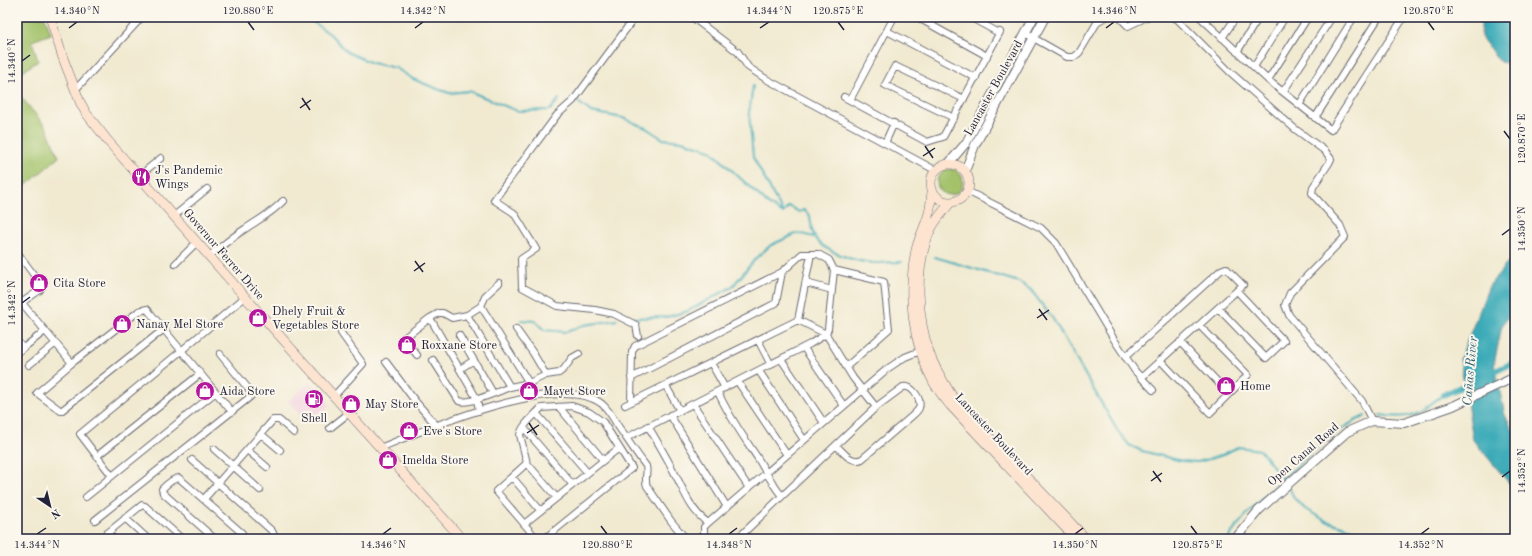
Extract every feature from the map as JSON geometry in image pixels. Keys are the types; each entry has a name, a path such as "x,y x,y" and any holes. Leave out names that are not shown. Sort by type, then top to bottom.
{"main road":[{"name":"Governor Ferrer Drive","path":"50,17 75,90 86,113 108,141 245,297 462,539"},
{"path":"950,163 957,165 965,171 969,182 967,191 962,198 951,202 940,200 932,192 930,181 935,170 942,165 950,163"},
{"name":"Lancaster Boulevard","path":"932,192 929,212 916,249 912,284 912,309 916,333 955,401 1086,539"},
{"name":"Lancaster Boulevard","path":"951,202 939,216 930,231 924,251 919,284 925,350 934,383 950,406 1076,539"}],"street":[{"path":"75,90 142,17"},
{"path":"635,17 573,101 557,115 494,200 514,213 536,249 521,259 522,287 557,306 595,310 614,314 636,325 638,336"},
{"path":"692,17 738,52 748,67 766,79 935,170"},
{"path":"894,17 847,99 927,142 943,137 1000,32 970,17"},
{"path":"924,17 922,20 987,56"},
{"name":"Lancaster Boulevard","path":"965,171 975,145 1045,17"},
{"path":"1119,17 1128,26 1147,17"},
{"path":"1172,17 1177,19 1230,72 1295,129 1330,156 1331,159 1313,187 1312,192 1314,197 1340,225 1345,237 1290,293 1285,305 1289,314 1362,401 1372,421"},
{"path":"1200,17 1268,80 1331,130 1404,17"},
{"path":"1206,23 1210,17"},
{"path":"1222,38 1236,17"},
{"path":"1237,52 1259,17"},
{"path":"1254,67 1285,17"},
{"path":"1268,80 1308,17"},
{"path":"1283,92 1332,17"},
{"path":"1299,105 1354,17"},
{"path":"1315,118 1379,17"},
{"name":"Lancaster Boulevard","path":"950,163 966,143 1026,33 1031,18"},
{"path":"1026,33 1067,57 1074,57 1080,53 1098,21 1104,18"},
{"path":"887,31 976,78"},
{"path":"954,118 885,85 896,66 964,99"},
{"path":"885,143 894,124"},
{"path":"139,176 161,158"},
{"path":"174,216 206,188"},
{"path":"967,191 1040,228 1056,243 1125,357 1135,372 1153,390"},
{"path":"209,256 244,229 260,221 276,209 283,201"},
{"path":"176,264 197,242"},
{"path":"17,252 42,286 40,290 21,303"},
{"path":"626,438 804,348 826,334 828,329 834,270 829,260 818,254 802,254 782,272 635,346 632,352 628,404 798,320"},
{"path":"798,320 811,254"},
{"path":"1125,357 1221,270 1226,268 1243,285 1141,378"},
{"path":"834,270 884,282 889,329 846,367"},
{"path":"631,378 776,303 782,272"},
{"path":"417,355 404,338 438,313 442,313 452,318 467,315 481,306 486,295 499,283"},
{"path":"806,283 832,290"},
{"path":"1218,308 1266,358 1284,341 1237,291"},
{"path":"17,297 72,363"},
{"path":"112,476 80,434 182,351 245,297"},
{"path":"481,306 529,383"},
{"path":"164,329 61,411 37,393 72,363 143,309 147,309 164,329 182,351 200,374 232,412"},
{"path":"467,315 510,387"},
{"path":"430,318 477,399 479,411"},
{"path":"798,320 826,334 846,367 876,407"},
{"path":"1160,360 1210,413 1248,375 1199,325"},
{"path":"516,329 546,375"},
{"path":"17,353 45,331"},
{"path":"334,396 363,364 341,333"},
{"path":"459,335 493,393"},
{"path":"758,340 771,364"},
{"path":"17,341 23,348"},
{"path":"1180,342 1229,394"},
{"path":"29,365 56,343"},
{"path":"804,348 844,406"},
{"path":"708,539 704,534 704,527 708,523 893,365 905,357 925,350"},
{"path":"95,520 252,395 220,354"},
{"path":"433,360 459,401 462,402 477,399 510,387 529,383 546,375 559,373 572,358 579,354"},
{"path":"781,359 824,423"},
{"path":"460,369 474,360"},
{"path":"386,362 415,401 436,425"},
{"path":"711,363 725,388"},
{"path":"759,371 804,440"},
{"path":"97,456 200,374"},
{"name":"Open Canal Road","path":"1235,539 1259,510 1346,432 1372,421 1404,423 1453,406 1515,377"},
{"path":"738,382 787,455"},
{"path":"666,386 680,410"},
{"path":"737,539 876,407 903,387 907,386 912,388 920,402 919,408 862,460 852,460 836,445"},
{"path":"86,497 216,392"},
{"path":"718,392 724,407 767,472 774,486 782,496"},
{"path":"380,448 436,425 525,398 559,394 582,396 601,403 607,409 646,466 647,471 645,480 647,486 671,521 686,539"},
{"path":"693,404 749,488"},
{"path":"544,539 632,468 603,422 589,412 572,406 541,408 521,431 520,435 527,463 556,497"},
{"path":"559,407 603,460"},
{"path":"330,428 349,413"},
{"path":"536,414 587,472"},
{"path":"670,415 727,507"},
{"path":"204,498 276,419 294,433"},
{"path":"648,426 674,471 690,504 698,515 708,523"},
{"path":"524,428 572,484"},
{"path":"261,434 280,450"},
{"path":"524,524 587,472 619,448"},
{"path":"214,449 260,490"},
{"path":"247,450 267,467"},
{"path":"192,460 272,531 274,535 270,539"},
{"path":"527,463 496,491 537,539"},
{"path":"512,477 540,510"},
{"path":"215,539 163,493 162,489 176,478 179,478 204,498 242,533 242,536 239,539"},
{"path":"100,539 142,505 182,539"},
{"path":"125,518 148,539"},
{"path":"107,533 114,539"}],"shaded area":[{"path":"310,382 330,405 308,424 288,401"}],"green space":[{"path":"17,17 45,17 51,34 32,41 38,61 17,75"},
{"path":"17,92 46,127 59,157 17,193"},
{"path":"950,169 959,173 963,182 959,191 950,195 941,191 937,182 941,173"}],"water":[{"path":"1481,17 1515,17 1515,64 1500,62 1481,37"},
{"name":"Cañas River","path":"1515,253 1515,306 1502,326 1494,364 1505,415 1515,434 1515,490 1473,440 1460,359 1489,286"}],"waterway":[{"path":"306,17 330,34 347,52 372,63 396,68 413,79 449,93 469,91 517,111 550,110 559,99"},
{"path":"753,86 749,113 753,157 783,213 789,206 799,212 804,210 810,216 811,227 815,237 819,242 833,252 859,261 874,263 902,262"},
{"path":"578,102 591,112 623,118 646,128 663,139 682,141 710,150 768,204 782,213"},
{"path":"632,318 667,317 688,311 732,287 756,258 771,245 798,233 814,237"},
{"path":"935,257 1019,282 1031,290 1053,319 1117,430 1129,445 1142,451 1182,461 1198,462 1220,456 1238,447 1260,450 1283,479"},
{"path":"521,320 535,321 544,330 567,332 584,325 617,320"},
{"path":"1489,374 1515,362"},
{"name":"Cañas River","path":"1443,395 1472,382"},
{"path":"1380,415 1398,417 1410,416 1421,412 1443,395"},
{"path":"1228,539 1240,522 1254,507 1312,452 1342,429 1365,416"},
{"path":"1289,487 1294,498 1305,509 1326,521 1365,533 1404,535 1408,539"}],"place":[{"name":"J's Pandemic Wings","path":"141,177"},
{"name":"Cita Store","path":"39,283"},
{"name":"Dhely Fruit & Vegetables Store","path":"258,318"},
{"name":"Nanay Mel Store","path":"122,324"},
{"name":"Roxxane Store","path":"407,345"},
{"name":"Home","path":"1226,386"},
{"name":"Aida Store","path":"205,391"},
{"name":"Mayet Store","path":"529,391"},
{"name":"Shell","path":"314,399"},
{"name":"May Store","path":"351,404"},
{"name":"Eve's Store","path":"409,431"},
{"name":"Imelda Store","path":"388,460"}]}
